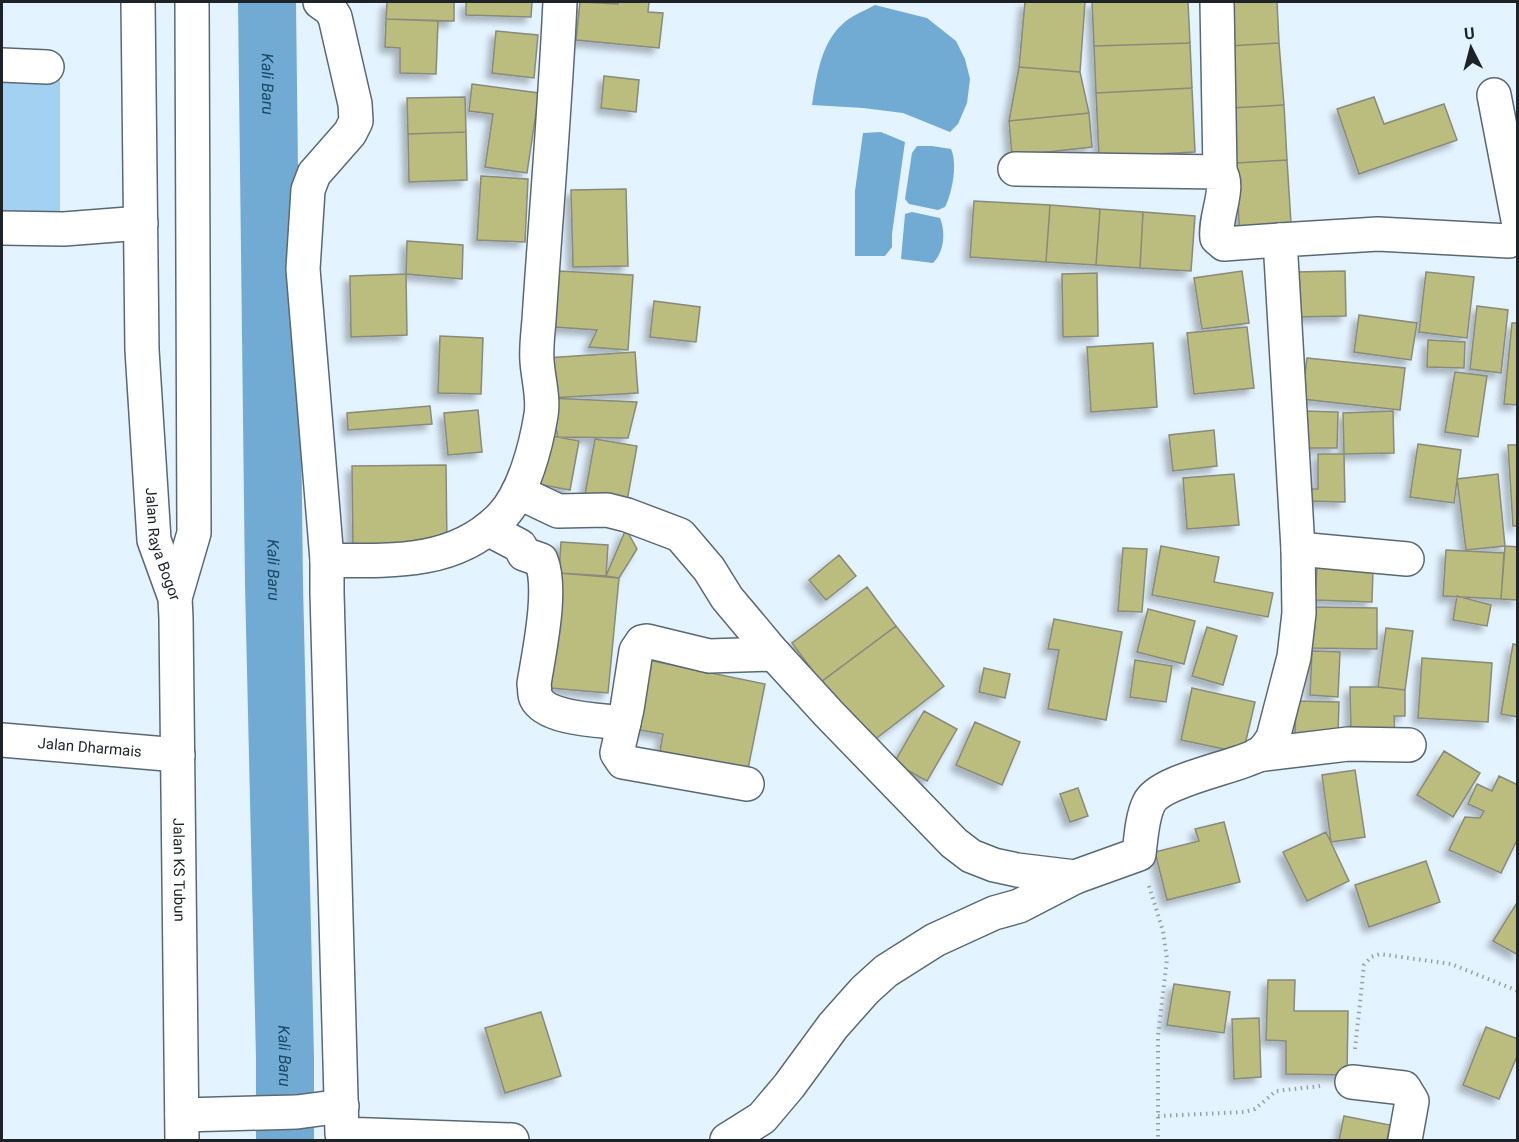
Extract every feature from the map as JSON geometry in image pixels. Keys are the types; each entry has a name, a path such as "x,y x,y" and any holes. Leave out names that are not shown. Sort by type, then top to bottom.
{"main road":[{"name":"Jalan Raya Bogor","path":"138,2 142,350 154,540 175,598"},
{"name":"Jalan Raya Bogor","path":"175,598 194,533 192,2"},
{"path":"320,2 330,9 335,17 356,104 356,121 350,133 314,174 308,190 303,269 327,560 342,1127"},
{"path":"327,560 375,561 435,555 456,549 488,529 504,515 518,492 532,455 542,412 537,359 560,2"},
{"path":"1217,2 1220,171 1224,177 1224,184 1216,228 1217,238 1224,244 1378,234 1509,241 1518,233"},
{"path":"2,65 47,67"},
{"path":"1494,95 1518,220"},
{"path":"1015,169 1220,171"},
{"path":"2,228 64,230 141,223"},
{"path":"1257,755 1274,738 1294,657 1299,612 1298,549 1280,240"},
{"path":"518,492 558,511 608,510 680,535 709,568 727,598 774,654 954,843 971,856 993,865 1076,877"},
{"path":"488,529 520,546 524,554 541,560 544,568 544,607 534,684 536,697 543,706 560,714 624,723"},
{"path":"1298,549 1407,559"},
{"name":"Jalan KS Tubun","path":"175,598 182,1128"},
{"path":"747,784 623,762 617,753 636,651 642,642 656,642 709,656 774,654"},
{"name":"Jalan Dharmais","path":"2,740 178,754"},
{"path":"727,1140 762,1118 789,1086 833,1026 865,990 886,971 935,940 994,913 1019,906 1076,877 1139,854 1148,805 1155,793 1257,755 1348,744 1409,745"},
{"path":"1352,1082 1404,1088 1412,1101 1405,1140"},
{"path":"182,1128 216,1114 297,1112 342,1127 501,1140"}],"path":[{"path":"1139,854 1163,931 1167,959 1158,1036 1158,1140"},
{"path":"1158,1116 1244,1112 1255,1109 1276,1091 1352,1082 1364,965 1371,957 1380,954 1450,964 1518,991"}],"shaded area":[{"path":"875,5 927,18 956,41 965,59 970,79 967,103 958,124 950,132 903,113 812,105 822,59 831,38 846,21"},
{"path":"2,77 60,77 60,211 2,211"},
{"path":"881,132 905,142 892,247 885,256 855,256 855,191 863,133"},
{"path":"917,146 951,149 953,155 954,170 950,194 945,207 938,210 909,204 905,199 912,153"},
{"path":"912,212 940,218 943,242 940,253 933,263 901,259 905,214"}],"building":[{"path":"387,2 454,2 454,21 386,19"},
{"path":"466,2 532,2 531,17 466,15"},
{"path":"580,2 618,4 618,2 649,2 648,12 663,13 659,48 576,40"},
{"path":"1025,2 1085,2 1080,72 1019,67"},
{"path":"1092,2 1188,2 1190,43 1094,46"},
{"path":"1225,2 1277,2 1279,43 1228,46"},
{"path":"386,19 438,21 436,74 400,73 400,48 385,47"},
{"path":"496,31 538,35 534,78 492,73"},
{"path":"1190,43 1192,88 1096,93 1094,46"},
{"path":"1279,43 1284,105 1232,108 1228,46"},
{"path":"1019,67 1080,72 1089,113 1009,121"},
{"path":"604,76 639,80 636,112 601,108"},
{"path":"472,84 539,93 527,173 485,167 493,114 469,111"},
{"path":"1192,88 1195,152 1099,157 1096,93"},
{"path":"465,97 466,132 408,134 407,98"},
{"path":"1374,97 1384,124 1444,104 1457,140 1359,174 1337,109"},
{"path":"1284,105 1287,160 1236,163 1232,108"},
{"path":"1089,113 1092,147 1012,156 1009,121"},
{"path":"466,132 467,180 409,182 408,134"},
{"path":"1287,160 1292,239 1240,242 1236,163"},
{"path":"481,176 528,179 525,242 477,240"},
{"path":"626,189 628,266 573,267 571,190"},
{"path":"974,201 1050,205 1046,262 970,257"},
{"path":"1050,205 1100,209 1096,265 1046,262"},
{"path":"1100,209 1143,212 1140,268 1096,265"},
{"path":"1143,212 1195,216 1191,271 1140,268"},
{"path":"407,241 463,245 462,279 406,274"},
{"path":"558,271 633,275 628,350 589,347 597,330 554,327"},
{"path":"1242,271 1249,323 1202,329 1194,278"},
{"path":"1345,271 1346,316 1295,317 1294,272"},
{"path":"1426,272 1474,277 1467,338 1419,332"},
{"path":"1097,273 1098,336 1063,337 1062,274"},
{"path":"406,274 407,335 351,337 350,276"},
{"path":"654,301 700,307 696,342 650,337"},
{"path":"1477,306 1508,310 1501,373 1470,369"},
{"path":"1359,315 1417,323 1411,360 1354,352"},
{"path":"1512,323 1518,323 1518,405 1504,404"},
{"path":"1247,327 1254,388 1194,394 1187,333"},
{"path":"440,336 483,338 481,394 438,393"},
{"path":"1428,340 1465,342 1464,368 1427,367"},
{"path":"1153,343 1157,407 1091,412 1087,347"},
{"path":"635,352 638,393 549,398 546,358"},
{"path":"1307,358 1405,368 1400,410 1302,399"},
{"path":"1455,372 1487,376 1478,437 1445,432"},
{"path":"549,398 637,402 628,438 558,437"},
{"path":"430,406 432,424 348,430 347,413"},
{"path":"478,410 482,452 448,455 444,413"},
{"path":"1303,411 1338,412 1337,448 1302,448"},
{"path":"1393,411 1394,453 1344,454 1343,413"},
{"path":"1214,430 1217,466 1173,471 1169,435"},
{"path":"542,434 579,441 570,490 533,483"},
{"path":"595,439 637,446 625,512 583,505"},
{"path":"1418,444 1461,450 1454,503 1410,497"},
{"path":"1508,445 1518,445 1518,526 1513,526"},
{"path":"1318,454 1344,454 1345,502 1308,501 1308,489 1318,489"},
{"path":"446,465 447,547 353,547 352,466"},
{"path":"1234,474 1239,525 1187,529 1183,478"},
{"path":"1498,474 1505,546 1466,550 1457,479"},
{"path":"626,529 637,549 619,578 606,576"},
{"path":"561,542 608,545 606,576 559,573"},
{"path":"1161,546 1219,557 1214,582 1273,593 1268,617 1152,595"},
{"path":"1505,546 1518,547 1518,600 1501,599"},
{"path":"1123,548 1147,549 1142,612 1118,611"},
{"path":"1446,550 1504,553 1501,599 1443,596"},
{"path":"839,555 856,576 826,600 809,580"},
{"path":"1317,567 1373,569 1372,602 1315,600"},
{"path":"559,573 619,578 608,693 550,688"},
{"path":"867,587 896,626 821,682 792,643"},
{"path":"1457,596 1491,605 1487,626 1453,620"},
{"path":"1312,607 1377,608 1377,649 1311,648"},
{"path":"1148,609 1195,621 1184,664 1137,652"},
{"path":"1054,619 1122,632 1106,720 1048,709 1059,650 1048,649"},
{"path":"896,626 944,686 869,744 821,682"},
{"path":"1207,627 1237,636 1223,685 1192,676"},
{"path":"1386,628 1413,631 1405,690 1378,687"},
{"path":"1513,644 1518,645 1518,717 1501,714"},
{"path":"1312,651 1340,652 1338,697 1310,695"},
{"path":"1422,658 1492,663 1488,722 1418,718"},
{"path":"648,660 765,684 748,769 660,751 663,734 634,729"},
{"path":"1135,660 1172,666 1166,702 1130,697"},
{"path":"984,668 1010,674 1005,698 979,692"},
{"path":"1350,687 1405,690 1405,716 1394,716 1395,736 1351,737"},
{"path":"1192,688 1255,702 1243,753 1181,740"},
{"path":"1296,701 1339,702 1338,735 1295,735"},
{"path":"924,711 957,729 927,781 894,763"},
{"path":"975,722 1020,742 1002,785 956,765"},
{"path":"1444,751 1480,773 1453,817 1417,795"},
{"path":"1355,770 1365,837 1331,842 1322,775"},
{"path":"1499,776 1518,785 1518,838 1501,873 1449,850 1465,817 1480,818 1484,811 1468,804 1477,784 1492,791"},
{"path":"1078,788 1088,816 1070,822 1060,794"},
{"path":"1224,822 1240,882 1167,900 1155,852 1199,841 1195,829"},
{"path":"1326,832 1349,881 1307,901 1283,852"},
{"path":"1426,861 1440,902 1369,927 1355,885"},
{"path":"1518,901 1518,955 1493,941"},
{"path":"1268,980 1295,980 1294,1011 1348,1011 1347,1075 1286,1074 1286,1041 1266,1040"},
{"path":"1174,984 1230,992 1224,1033 1167,1025"},
{"path":"541,1012 561,1076 505,1093 485,1028"},
{"path":"1259,1018 1261,1077 1234,1079 1232,1019"},
{"path":"1486,1027 1518,1039 1518,1054 1499,1099 1463,1085"},
{"path":"1344,1116 1390,1125 1387,1140 1339,1140"}],"waterway":[{"name":"Kali Baru","path":"267,2 274,584 285,1140"}]}
